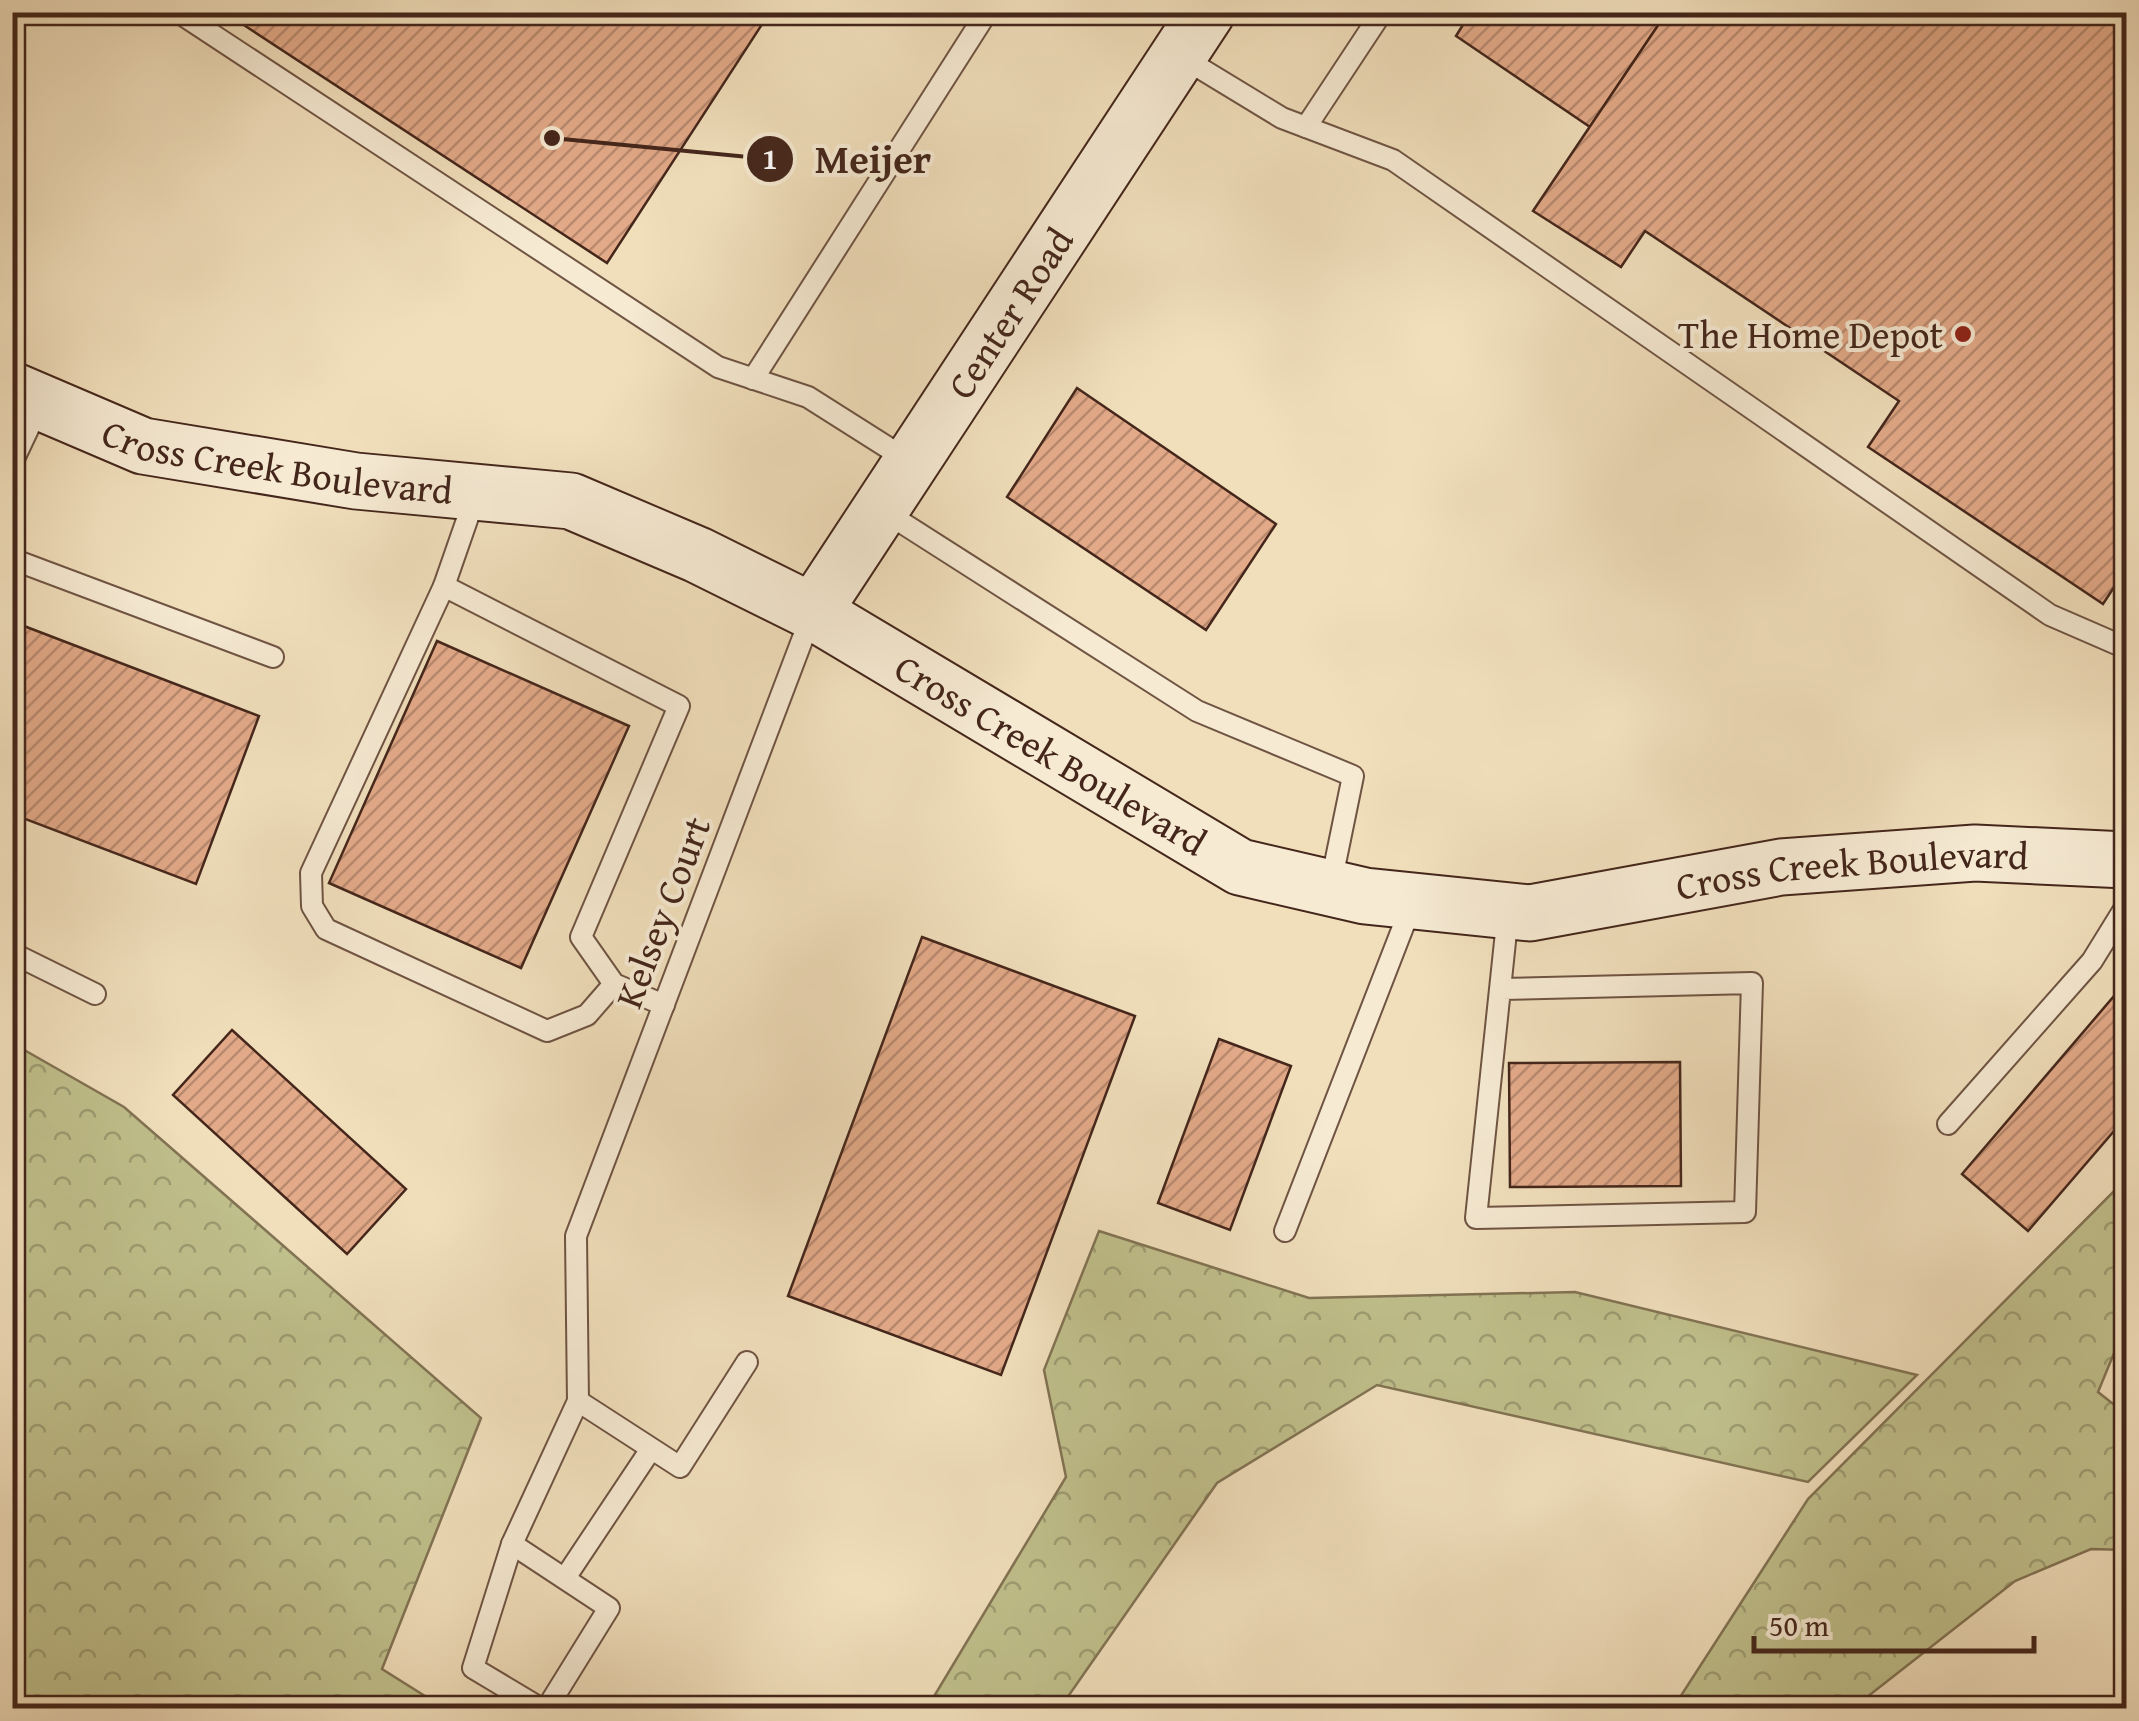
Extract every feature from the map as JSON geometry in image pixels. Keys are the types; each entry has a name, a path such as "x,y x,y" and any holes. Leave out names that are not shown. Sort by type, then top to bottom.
{"street":[{"name":"Center Road","path":"813,612 1193,34"},
{"name":"Cross Creek Boulevard","path":"26,397 143,446 356,481 571,501 813,612 1240,867 1330,888 1413,902 1530,913 1781,868 1975,852 2126,860"}],"lane":[{"path":"178,12 718,367 808,397 910,462"},
{"path":"752,378 987,12"},
{"path":"1306,127 1382,12"},
{"path":"1193,34 1282,118 1393,160 2050,616 2126,648"},
{"path":"12,464 26,397"},
{"path":"477,492 444,586 311,873 312,906 326,929 547,1032 586,1015 614,984"},
{"path":"880,509 1197,711 1352,776 1330,888"},
{"path":"12,559 273,657"},
{"path":"444,586 679,706 581,937 614,984 664,1005"},
{"name":"Kelsey Court","path":"578,1401 576,1236 813,612"},
{"path":"1285,1231 1413,902"},
{"path":"1948,1124 2092,961 2126,906"},
{"path":"1502,988 1752,983 1744,1212 1476,1218 1508,911"},
{"path":"12,953 95,994"},
{"path":"512,1544 610,1608 543,1708 473,1668 512,1544 578,1401 680,1466 747,1362"},
{"path":"564,1578 652,1448"}],"green space":[{"path":"12,1043 124,1107 481,1418 382,1669 444,1708 13,1708"},
{"path":"2126,1179 2126,1324 2098,1392 2126,1414 2126,1550 2091,1549 2015,1581 1853,1708 1673,1708 1808,1499"},
{"path":"1099,1231 1309,1298 1575,1292 1917,1375 1808,1482 1377,1385 1217,1483 1060,1708 927,1708 1066,1477 1044,1370"}],"building":[{"path":"224,12 770,12 607,263"},
{"path":"1471,12 1667,12 1590,127 1456,36"},
{"name":"The Home Depot","path":"1667,12 2126,14 2126,569 2103,604 1868,447 1899,401 1645,231 1621,267 1533,211"},
{"path":"1077,388 1276,524 1206,630 1007,497"},
{"path":"24,626 259,716 196,884 12,814 12,656"},
{"path":"437,641 629,726 521,968 329,883"},
{"path":"922,937 1135,1016 1001,1375 788,1296"},
{"path":"2126,982 2126,1117 2028,1231 1962,1174"},
{"path":"232,1030 406,1189 347,1254 173,1095"},
{"path":"1219,1039 1291,1066 1230,1230 1158,1203"},
{"path":"1680,1062 1681,1186 1510,1187 1509,1063"}],"place":[{"name":"Meijer","path":"552,138"},
{"name":"The Home Depot","path":"1963,334"}]}
